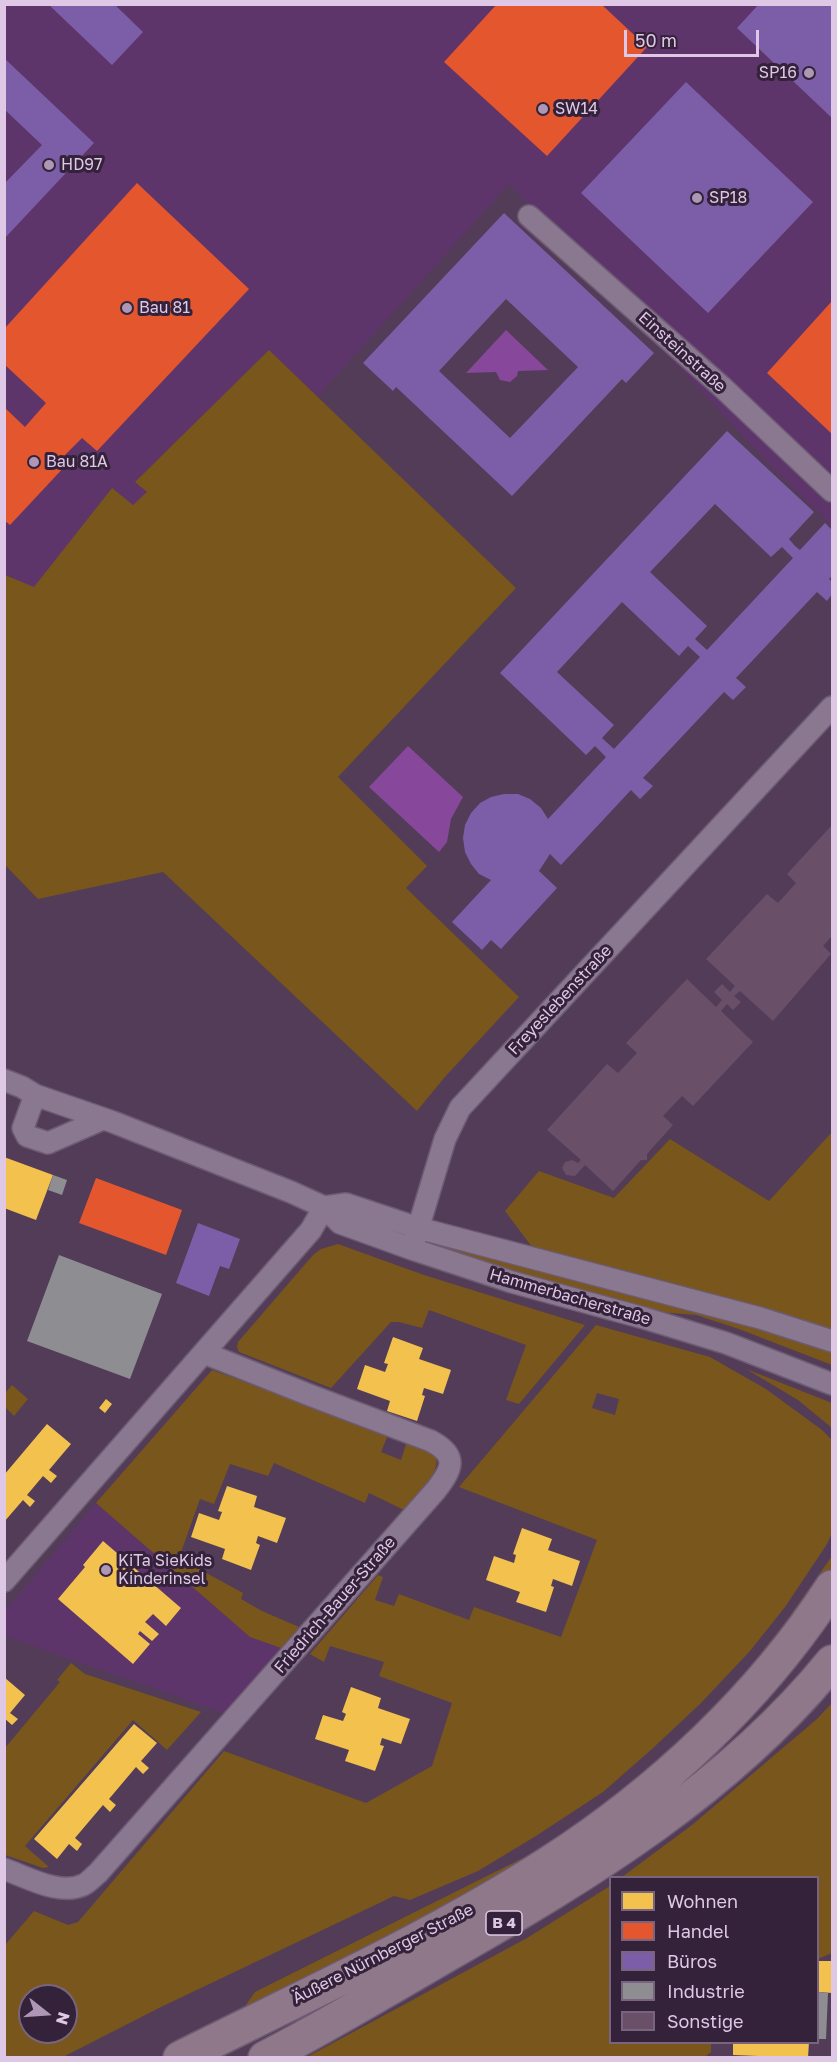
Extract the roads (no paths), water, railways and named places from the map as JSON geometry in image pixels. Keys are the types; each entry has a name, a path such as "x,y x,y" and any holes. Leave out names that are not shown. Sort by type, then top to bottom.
{"highway":[{"name":"Äußere Nürnberger Straße","path":"180,2058 442,1926 549,1863 593,1833 659,1782 709,1735 767,1673 832,1587"},
{"name":"Äußere Nürnberger Straße","path":"265,2058 514,1917 642,1835 703,1790 739,1759 796,1703 832,1662"}],"street":[{"name":"Einsteinstraße","path":"530,216 721,386 832,491"},
{"name":"Freyeslebenstraße","path":"412,1249 444,1139 460,1108 832,707"},
{"name":"Hammerbacherstraße","path":"4,1080 35,1095 291,1192 324,1207 340,1223 512,1282 726,1343 829,1383"},
{"path":"35,1095 23,1128 27,1136 48,1143 103,1119"},
{"name":"Hammerbacherstraße","path":"324,1207 346,1204 418,1228 760,1318 832,1341"},
{"path":"4,1581 311,1230 324,1207"},
{"name":"Friedrich-Bauer-Straße","path":"4,1869 53,1886 67,1888 83,1885 98,1873 436,1490 450,1468 451,1459 447,1451 431,1440 204,1353"}],"place":[{"name":"SP16","path":"809,73"},
{"name":"SW14","path":"543,109"},
{"name":"HD97","path":"49,165"},
{"name":"SP18","path":"697,198"},
{"name":"Bau 81","path":"127,308"},
{"name":"Bau 81A","path":"34,462"},
{"name":"KiTa SieKids Kinderinsel","path":"106,1570"}]}
